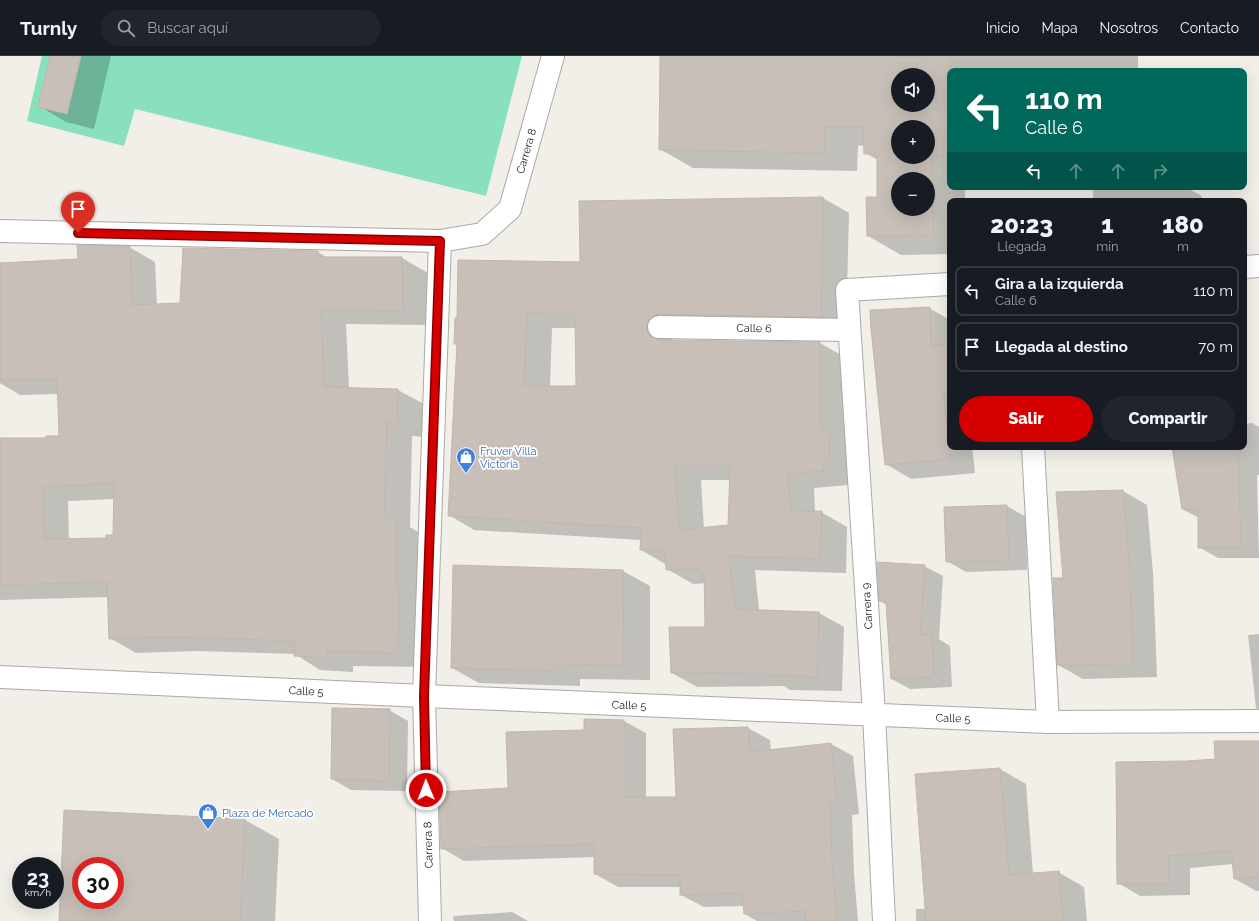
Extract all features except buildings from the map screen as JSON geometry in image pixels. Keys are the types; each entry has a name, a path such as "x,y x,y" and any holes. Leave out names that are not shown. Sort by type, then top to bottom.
{"street":[{"name":"Carrera 8","path":"430,921 424,696 440,241 482,234 510,209 553,56"},
{"path":"0,231 440,241"},
{"path":"1247,267 1259,266"},
{"name":"Carrera 9","path":"884,921 874,714 847,290 947,284"},
{"name":"Calle 6","path":"659,327 849,330"},
{"path":"1033,450 1048,722"},
{"name":"Calle 5","path":"0,677 1048,722 1259,721"}],"green space":[{"path":"42,56 522,56 486,196 135,109 124,146 27,121"}],"place":[{"name":"Fruver Villa Victoria","path":"466,474"},
{"name":"Plaza de Mercado","path":"208,830"}],"route":[{"path":"78,233 440,241 424,696 426,790"}]}
